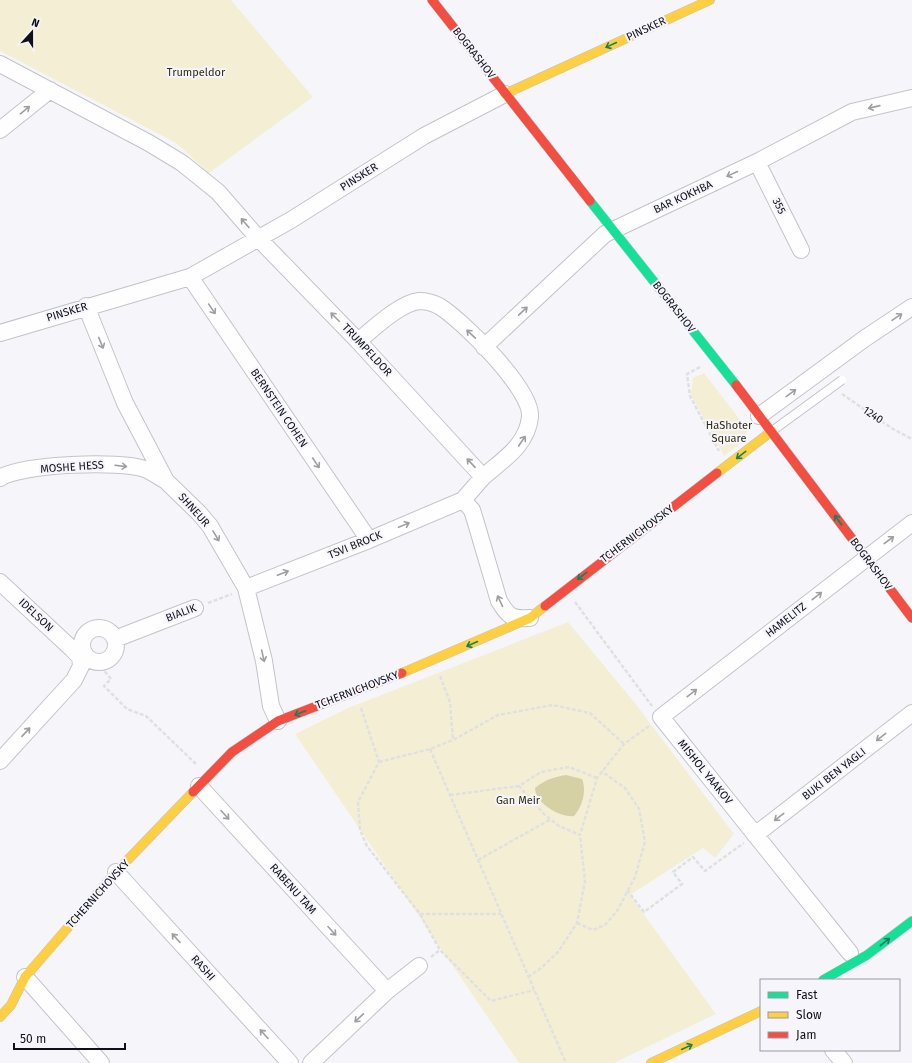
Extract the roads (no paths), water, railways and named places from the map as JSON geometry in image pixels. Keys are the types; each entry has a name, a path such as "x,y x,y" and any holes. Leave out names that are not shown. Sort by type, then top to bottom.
{"street":[{"name":"PINSKER","path":"0,333 86,306 190,277 291,220 424,136 505,94 710,0"},
{"name":"BOGRASHOV","path":"439,2 505,94 772,431 912,618"},
{"name":"TRUMPELDOR","path":"0,64 149,143 182,163 218,192 258,238 358,341 483,477"},
{"path":"0,130 50,90"},
{"name":"BAR KOKHBA","path":"484,347 605,234 757,162 852,112 912,98"},
{"name":"355","path":"757,162 801,250"},
{"name":"BERNSTEIN COHEN","path":"190,277 368,540"},
{"path":"358,341 406,305 418,301 429,302 439,306 484,347 510,374 523,393 531,415 524,440 483,477 463,500 472,510 500,601 507,613 513,618 530,618"},
{"name":"SHNEUR","path":"86,306 125,403 166,481 199,513 210,526 246,588 264,661 271,706 278,721"},
{"path":"759,416 864,339 912,307"},
{"name":"TCHERNICHOVSKY","path":"0,1017 11,1005 25,977 116,872 232,752 278,721 434,660 530,618 565,589 772,431"},
{"name":"MOSHE HESS","path":"0,478 31,470 76,464 104,464 144,469 166,481"},
{"name":"TSVI BROCK","path":"246,588 368,540 463,500"},
{"name":"HAMELITZ","path":"661,717 912,523"},
{"name":"IDELSON","path":"0,582 83,656"},
{"name":"BIALIK","path":"115,639 195,608"},
{"path":"0,760 74,680 81,666 83,642 86,634 93,629 106,630 115,639 116,648 112,657 103,662 83,656"},
{"name":"BUKI BEN YAGLI","path":"755,835 912,713"},
{"name":"MISHOL YAAKOV","path":"661,717 850,952"},
{"name":"RABENU TAM","path":"204,781 387,991"},
{"name":"RASHI","path":"116,872 290,1063"},
{"path":"825,979 862,958 912,921"},
{"path":"311,1063 387,991 419,966"},
{"path":"25,977 101,1063"},
{"path":"662,1061 760,1012"},
{"path":"834,1051 844,1063"}],"lane":[{"path":"772,431 842,380"}],"park label":[{"name":"Trumpeldor","path":"196,72"},
{"name":"HaShoter Square","path":"729,431"},
{"name":"Gan Meir","path":"518,800"}]}
